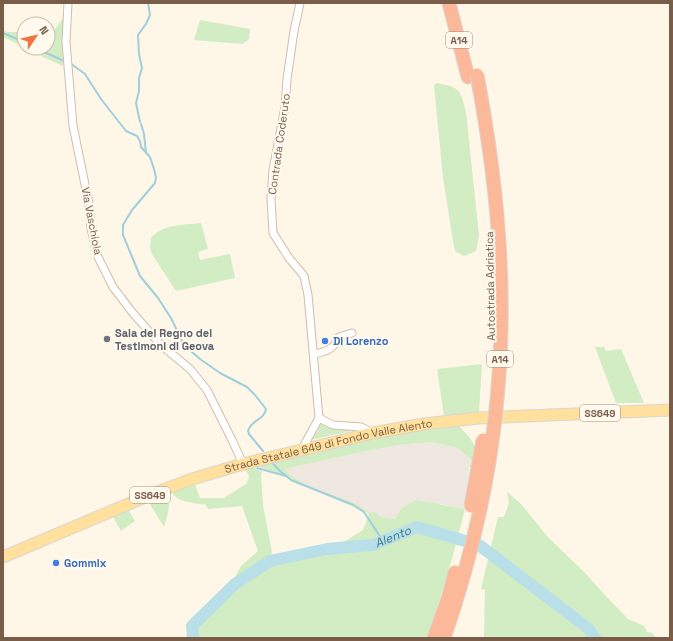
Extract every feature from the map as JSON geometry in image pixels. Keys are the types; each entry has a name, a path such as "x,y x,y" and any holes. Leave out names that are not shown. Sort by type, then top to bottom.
{"highway":[{"name":"Autostrada Adriatica","path":"434,638 449,596 468,520 486,420 490,367 492,291 490,232 473,76 449,3"},
{"name":"Autostrada Adriatica","path":"444,638 458,598 470,553 485,479 494,420 500,357 501,290 497,214 492,166 459,3"}],"main road":[{"name":"Strada Statale 649 di Fondo Valle Alento","path":"3,557 167,488 192,479 302,449 373,433 424,424 478,418 670,410"}],"street":[{"name":"Via Vaschiola","path":"68,3 66,42 73,126 89,204 91,229 98,257 113,287 132,312 161,345 190,368 207,390 243,464"},
{"name":"Contrada Coderuto","path":"300,3 287,79 285,107 273,170 271,199 273,233 288,258 304,276 308,295 319,418"},
{"path":"314,354 328,351 334,346 340,337 352,333"},
{"path":"302,449 319,418 333,425 361,427 373,433"}],"shaded area":[{"path":"432,442 458,448 472,461 469,467 465,509 441,504 401,509 395,519 381,517 354,503 308,486 283,469 399,445"}],"green space":[{"path":"63,18 63,66 41,56 56,56 56,28"},
{"path":"200,20 250,29 249,39 243,44 194,40"},
{"path":"3,30 7,32 16,32 16,43 3,37"},
{"path":"437,83 451,86 461,94 466,112 479,236 476,251 464,256 456,252 454,247 443,178 434,85"},
{"path":"201,223 208,249 198,252 200,260 230,254 235,278 176,291 152,254 150,248 151,238 156,233 167,228"},
{"path":"595,347 604,347 606,351 621,349 644,403 616,403"},
{"path":"482,364 479,412 444,416 437,369"},
{"path":"320,424 333,429 356,430 310,440 318,431"},
{"path":"458,425 470,438 476,448 473,467 469,467 472,461 458,448 432,442 399,445 366,451 284,469 307,485 352,502 371,513 375,512 381,517 395,519 401,509 416,500 465,509 448,574 427,638 196,638 195,631 201,618 246,578 268,565 269,560 240,579 236,575 241,566 258,551 242,506 208,509 205,504 192,503 179,499 170,489 194,482 200,498 224,498 246,484 249,476 244,468 251,466 262,472 263,505 272,552 271,556 281,553 327,547 342,543 363,530 369,514 349,503 306,486 286,475 287,476 254,465 271,461 283,473 272,461 388,434"},
{"path":"165,492 169,500 169,505 164,527 147,499"},
{"path":"507,492 521,504 547,536 583,571 628,619 644,626 647,632 653,633 656,638 484,638 485,590 481,589 498,517 504,517 509,503"},
{"path":"127,508 135,521 121,531 112,515"}],"waterway":[{"path":"140,122 136,103 139,91 139,78 142,68 139,54 138,35 146,24 150,15 148,3"},
{"path":"3,33 16,39"},
{"path":"53,56 62,60"},
{"path":"70,63 85,74 101,99 126,131 137,136 141,147 150,157 154,169 156,177 155,183 132,210 123,225 123,235 140,276 158,298 171,318 184,345 200,359 220,373 247,387 266,409 263,416 252,424 248,431 263,451"},
{"path":"141,124 144,134 146,153"},
{"path":"272,462 291,480 353,505 364,512 383,541"},
{"path":"257,468 286,476"},
{"name":"Alento","path":"193,638 192,626 235,584 270,561 327,549 373,545 417,527 479,545 589,629 595,638"}],"place":[{"name":"Sala del Regno dei Testimoni di Geova","path":"107,339"},
{"name":"Di Lorenzo","path":"325,341"},
{"name":"Gommix","path":"56,563"}]}
